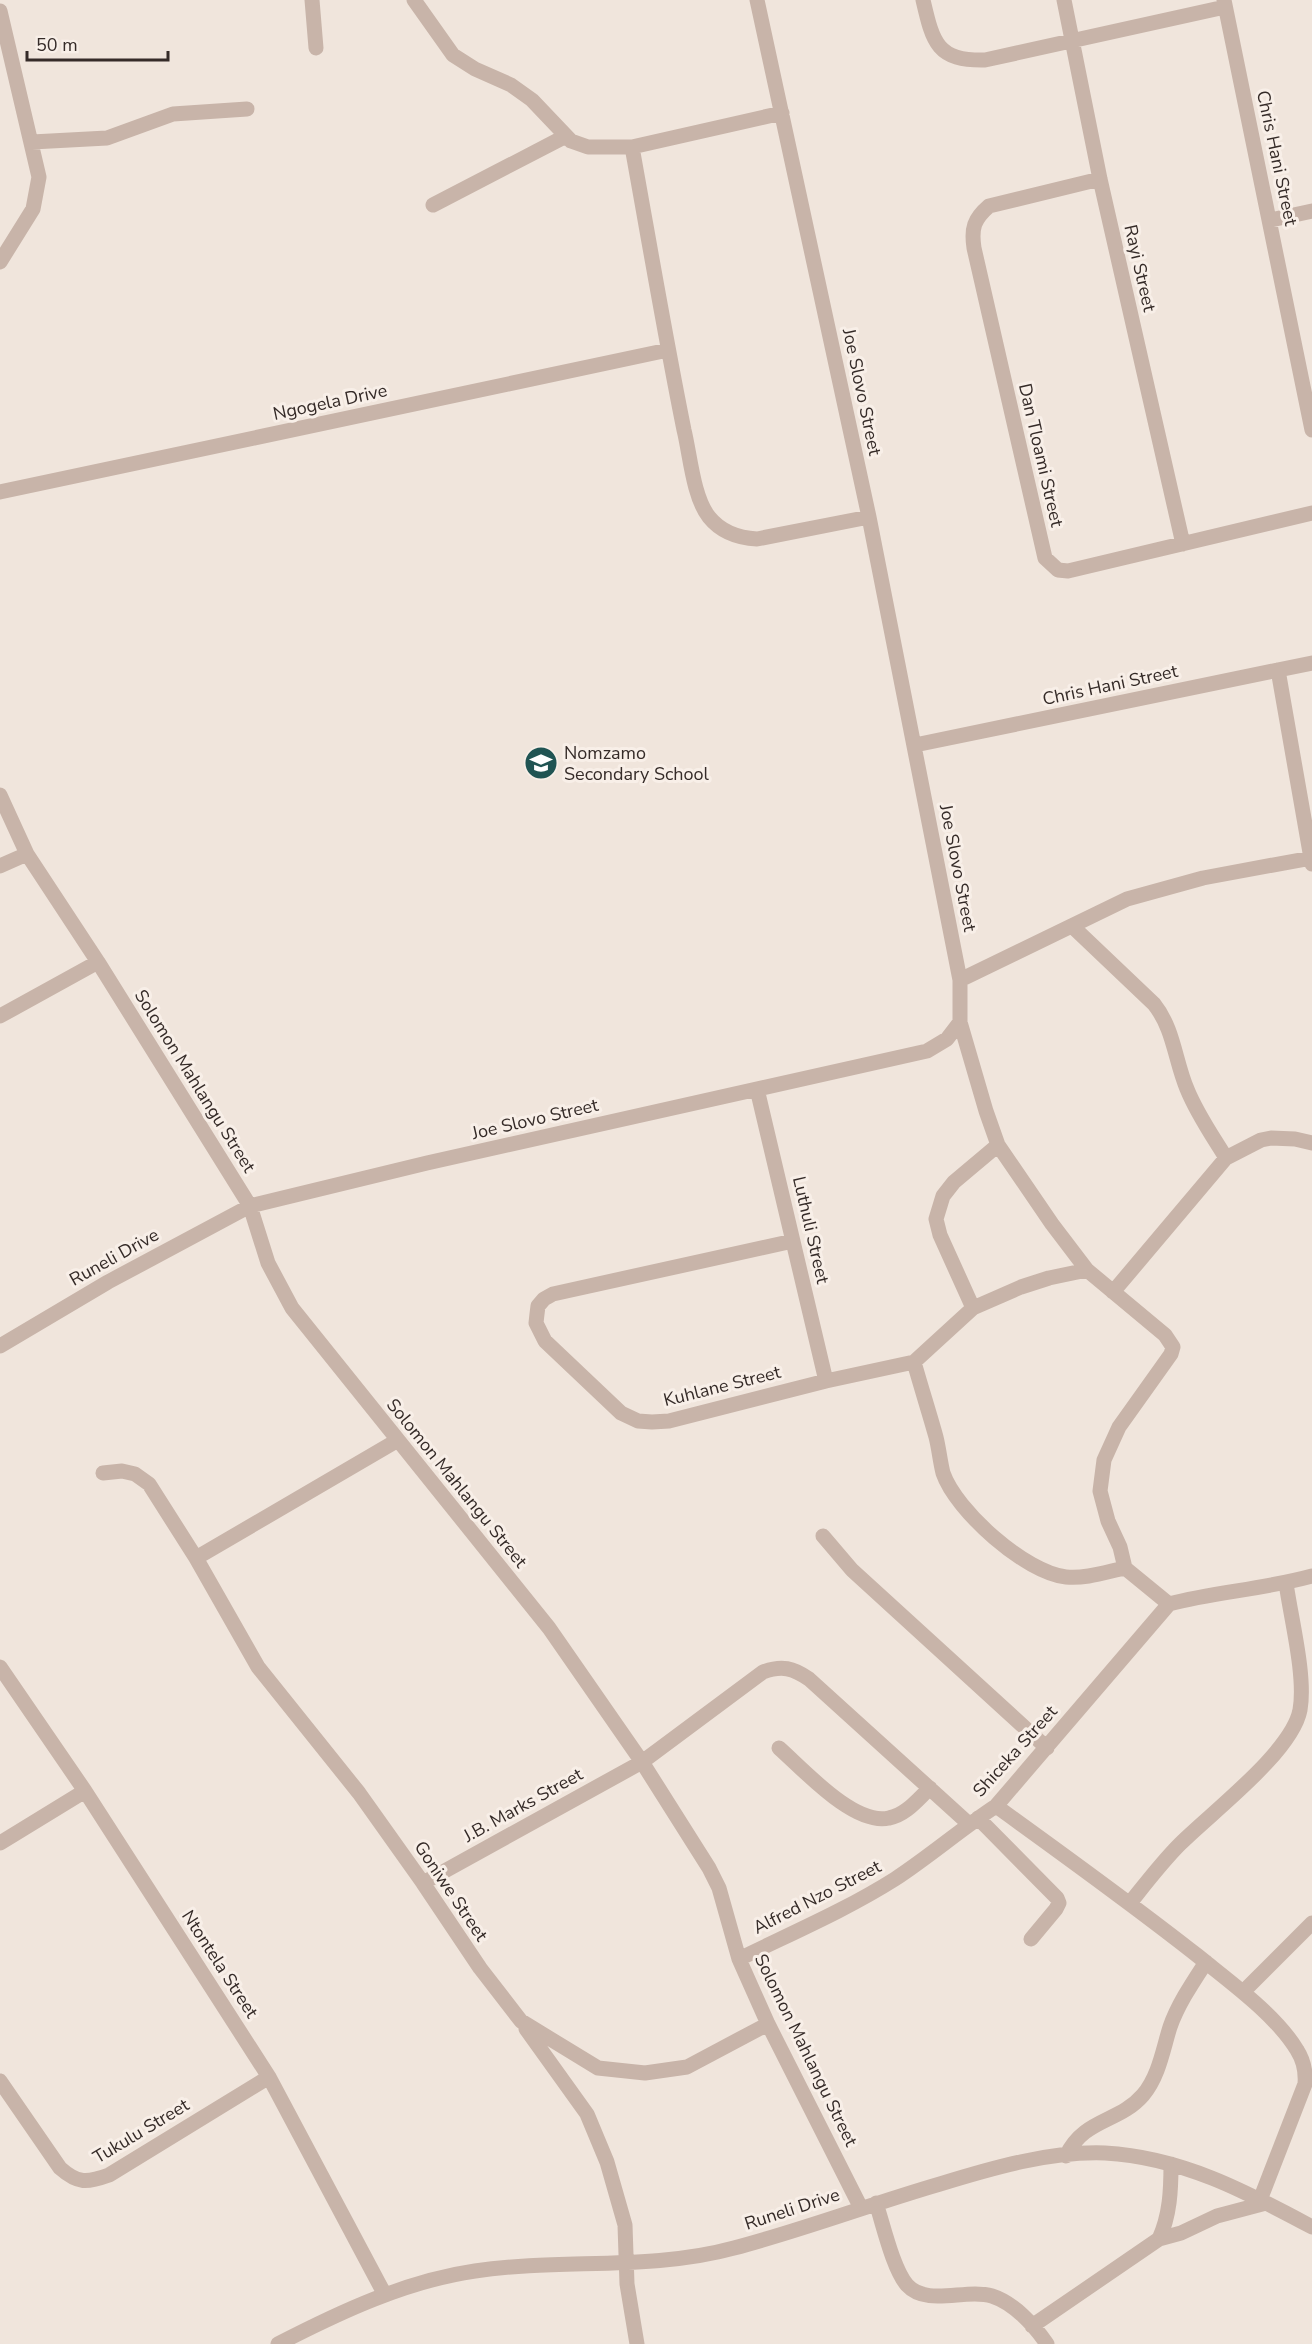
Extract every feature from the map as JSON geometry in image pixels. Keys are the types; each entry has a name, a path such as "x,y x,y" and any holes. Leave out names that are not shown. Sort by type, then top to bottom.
{"street":[{"path":"312,0 315,48"},
{"path":"414,0 453,55 475,69 512,85 532,100 566,136 581,146 632,147 782,113"},
{"name":"Joe Slovo Street","path":"250,1206 427,1163 927,1050 947,1039 960,1022 960,980 915,746 869,517 757,0"},
{"path":"923,0 933,36 942,49 955,58 985,60 1225,3"},
{"name":"Rayi Street","path":"1064,0 1100,179 1182,544"},
{"name":"Chris Hani Street","path":"1225,3 1312,430"},
{"path":"0,11 39,177 33,209 0,262"},
{"path":"32,142 107,138 173,114 247,109"},
{"path":"433,205 566,136"},
{"path":"632,147 668,350 697,492 708,516 729,534 756,539 869,517"},
{"name":"Dan Tloami Street","path":"1100,179 989,206 978,216 973,226 974,248 1045,558 1058,570 1068,572 1312,513"},
{"path":"1271,220 1312,211"},
{"name":"Ngogela Drive","path":"0,492 668,350"},
{"name":"Chris Hani Street","path":"915,746 1312,663"},
{"path":"960,980 1127,899 1169,886 1311,861 1278,670"},
{"name":"Solomon Mahlangu Street","path":"0,795 27,854 98,962 250,1206 268,1263 292,1308 549,1628 642,1762 709,1868 719,1888 739,1959 768,2024 869,2206 901,2276 914,2290 934,2295 981,2294 992,2296 1014,2309 1047,2344"},
{"path":"0,866 27,854"},
{"path":"1072,926 1163,1015 1170,1030 1174,1052 1188,1092 1226,1158"},
{"path":"0,1016 98,962"},
{"path":"960,1022 998,1145 1052,1224 1087,1270 1165,1335 1173,1347 1171,1354 1119,1426 1104,1460 1100,1491 1125,1568 1169,1604 1205,1595 1286,1583 1312,1576"},
{"name":"Luthuli Street","path":"757,1089 826,1381"},
{"path":"1113,1292 1226,1158 1261,1140 1271,1138 1312,1143"},
{"path":"973,1308 940,1235 936,1219 943,1196 954,1182 998,1145"},
{"name":"Runeli Drive","path":"0,1346 108,1282 250,1206"},
{"name":"Kuhlane Street","path":"793,1241 553,1294 543,1299 538,1306 536,1323 545,1341 621,1413 638,1421 669,1421 826,1381 914,1362"},
{"path":"1087,1270 1021,1287 973,1308 914,1362 944,1474 956,1494 988,1532 1025,1562 1053,1575 1083,1576 1125,1568"},
{"path":"196,1558 398,1440"},
{"name":"Goniwe Street","path":"103,1473 135,1474 148,1484 196,1558 258,1666 347,1778 423,1883 480,1968 521,2021 598,2068 645,2073 687,2067 768,2024"},
{"path":"823,1536 852,1570 1047,1748"},
{"path":"1130,1903 1180,1844 1272,1757 1292,1731 1298,1718 1302,1686 1286,1583"},
{"name":"Shiceka Street","path":"642,1762 763,1672 775,1667 786,1667 797,1670 809,1679 930,1788 973,1821 996,1806 1169,1604"},
{"name":"Ntontela Street","path":"0,1667 86,1791 269,2077 385,2295"},
{"path":"779,1748 839,1801 869,1818 891,1818 903,1813 930,1788"},
{"name":"J.B. Marks Street","path":"423,1883 642,1762"},
{"path":"0,1843 86,1791"},
{"path":"996,1806 1130,1903 1243,1992 1288,2036 1303,2061 1306,2073 1300,2099 1263,2201 1217,2216 1181,2233 1159,2239 1032,2326"},
{"path":"973,1821 1057,1898 1059,1903 1056,1909 1030,1939"},
{"name":"Alfred Nzo Street","path":"739,1959 860,1900 896,1878 973,1821"},
{"path":"1243,1992 1310,1930"},
{"path":"1066,2156 1073,2141 1084,2131 1116,2115 1143,2095 1152,2081 1163,2054 1175,2016 1206,1962"},
{"path":"521,2021 587,2114 607,2162 622,2210 626,2262 637,2344"},
{"name":"Tukulu Street","path":"0,2081 60,2168 70,2178 82,2181 95,2180 109,2175 269,2077"},
{"name":"Runeli Drive","path":"278,2344 385,2295 423,2283 476,2271 679,2258 732,2249 988,2169 1066,2156 1105,2154 1171,2164 1221,2181 1312,2227"},
{"path":"1159,2239 1164,2228 1171,2192 1171,2164"}],"place":[{"name":"Nomzamo Secondary School","path":"541,763"}]}
